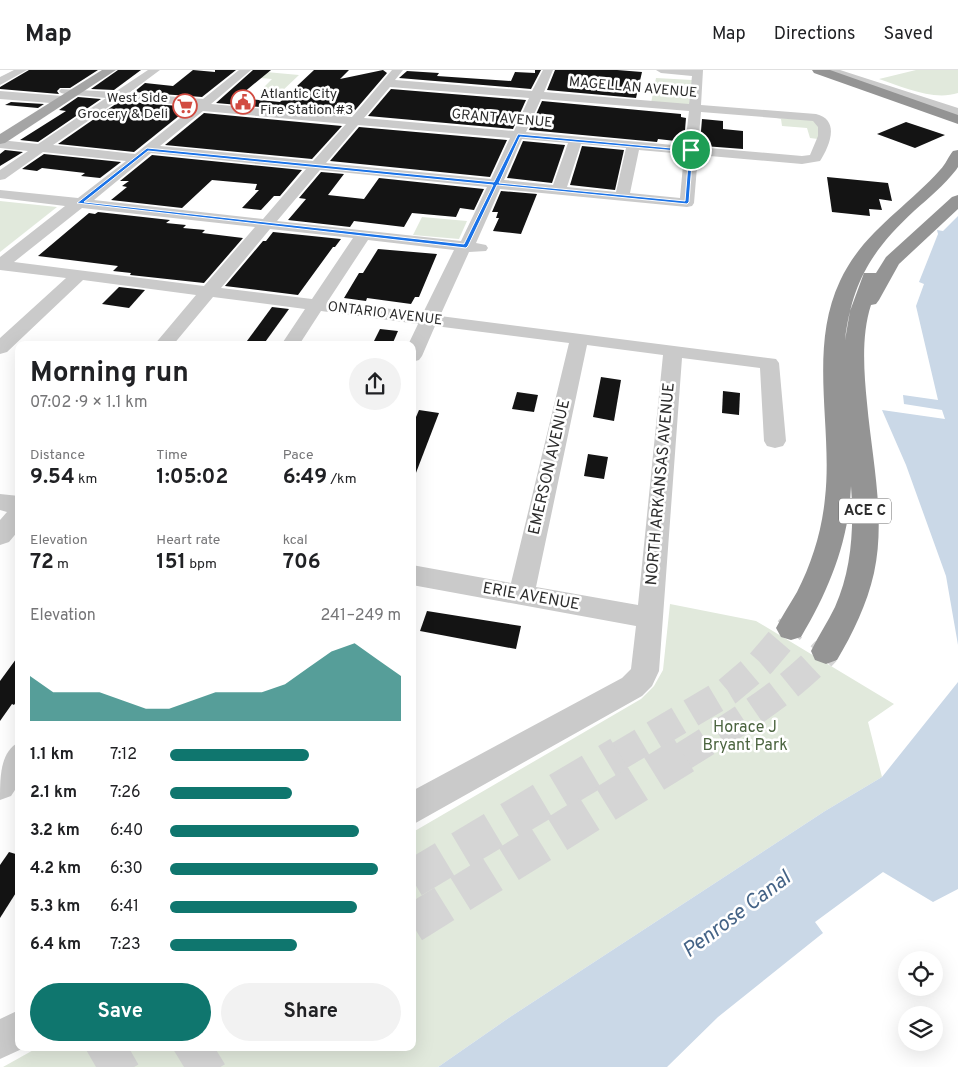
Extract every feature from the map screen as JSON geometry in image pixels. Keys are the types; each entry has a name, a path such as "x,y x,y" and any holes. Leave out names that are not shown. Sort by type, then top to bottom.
{"highway":[{"path":"818,70 958,120"},
{"path":"834,72 923,96 955,97"},
{"name":"ACE C","path":"791,628 804,608 823,565 835,521 839,480 834,360 837,320 843,297 852,275 869,246 892,222 944,176 958,154"},
{"name":"ACE C","path":"826,651 840,629 850,607 863,561 865,537 864,495 854,370 854,344 858,315 868,283 890,245 958,180"},
{"path":"858,315 874,294 892,261 958,200"}],"main road":[{"path":"0,140 99,70"},
{"path":"0,131 110,70"}],"street":[{"path":"0,82 22,70"},
{"path":"0,176 155,70"},
{"path":"0,265 246,70"},
{"path":"166,341 398,70"},
{"path":"416,348 461,252 473,247 496,184 548,70"},
{"path":"0,144 316,166 687,202 698,71 661,70"},
{"path":"834,72 958,112"},
{"name":"MAGELLAN AVENUE","path":"388,83 816,118 826,128 822,142 815,158 802,160"},
{"name":"GRANT AVENUE","path":"0,94 118,95 355,121 802,160"},
{"path":"560,190 576,140"},
{"path":"622,196 633,145"},
{"path":"0,194 473,247"},
{"path":"293,341 363,235"},
{"name":"ONTARIO AVENUE","path":"0,265 769,363 775,441"},
{"path":"0,348 79,275"},
{"name":"EMERSON AVENUE","path":"521,595 579,338"},
{"name":"NORTH ARKANSAS AVENUE","path":"416,807 638,682 645,671 672,350"},
{"path":"0,502 15,504"},
{"path":"0,536 15,519"},
{"name":"ERIE AVENUE","path":"416,577 650,618"},
{"path":"0,785 15,762"},
{"path":"0,1040 15,1031"}],"green space":[{"path":"916,70 958,70 958,93 948,95 928,94 879,79"},
{"path":"255,71 299,75 280,93 260,91 272,79 248,77"},
{"path":"656,78 692,80 689,105 651,103"},
{"path":"777,118 813,120 821,124 818,139 810,138 807,128 782,126 781,119"},
{"path":"0,201 57,207 0,252"},
{"path":"422,217 467,221 459,239 413,235"},
{"name":"Horace J Bryant Park","path":"670,604 756,621 894,704 868,722 882,777 825,811 510,1017 438,1067 3,1067 32,1051 416,1051 416,830 641,699 654,686 663,670"}],"water":[{"path":"958,216 958,645 946,576 906,465 882,410 945,419 942,410 904,404 903,395 938,400 916,306 924,284 919,282 938,234 937,230 943,231"},
{"name":"Penrose Canal","path":"958,682 958,889 933,902 883,872 815,922 823,933 718,1017 667,1067 438,1067 510,1017 825,811 882,777"}],"building":[{"path":"29,70 98,70 70,88 60,88 57,91 59,94 0,89 0,87"},
{"path":"118,70 141,70 114,90 91,89"},
{"path":"193,70 215,72 215,70 236,70 202,97 134,92 145,83 173,86"},
{"path":"253,70 271,70 237,98 280,102 314,70 349,70 340,79 383,70 387,73 351,115 216,103"},
{"path":"535,70 541,70 531,89 399,78 407,71 439,73 437,76 511,81 515,72 535,73"},
{"path":"555,70 642,72 636,98 547,90"},
{"path":"391,89 526,100 513,129 368,116"},
{"path":"78,97 101,99 38,142 20,140 66,111 59,110"},
{"path":"120,101 190,107 134,152 58,144"},
{"path":"542,101 681,114 681,117 686,118 684,142 658,139 657,142 529,130"},
{"path":"11,102 44,104 38,108 5,105"},
{"path":"204,113 342,126 312,159 165,145"},
{"path":"702,119 723,121 723,129 743,131 743,149 704,146 704,144 700,143"},
{"path":"906,122 945,135 915,148 877,134"},
{"path":"359,127 507,140 490,177 330,161"},
{"path":"523,141 565,145 552,183 507,178"},
{"path":"582,146 624,150 615,190 570,185"},
{"path":"5,150 23,152 0,166 0,154"},
{"path":"44,154 121,162 100,178 81,176 85,173 42,168 37,171 22,169"},
{"path":"152,155 302,170 280,196 274,196 261,210 242,208 259,190 255,190 257,184 212,180 182,208 111,200 127,187 122,186 129,181 120,181"},
{"path":"321,172 344,174 328,195 364,199 379,178 484,189 474,210 460,208 456,217 412,213 404,227 354,221 350,227 288,220 306,199 299,198"},
{"path":"827,177 888,183 892,201 879,199 882,210 869,209 870,216 832,212"},
{"path":"501,191 537,194 521,234 493,231 499,218 496,218 498,212 492,212"},
{"path":"98,212 170,220 166,223 186,225 183,228 205,230 202,233 243,238 204,283 130,275 131,273 113,271 118,266 38,256 89,213 95,214"},
{"path":"273,232 341,239 298,295 225,286 263,241 266,241"},
{"path":"378,249 437,254 419,297 415,297 411,304 367,298 366,301 344,298 359,273 363,273"},
{"path":"119,287 145,290 129,308 102,304"},
{"path":"272,307 289,309 266,341 247,341"},
{"path":"380,329 398,331 394,341 374,341"},
{"path":"601,377 621,380 614,421 593,417"},
{"path":"723,391 740,393 739,415 722,413"},
{"path":"517,392 538,395 534,412 512,409"},
{"path":"419,410 439,413 416,473 416,417"},
{"path":"588,454 608,457 604,479 584,476"},
{"path":"427,611 521,626 516,649 420,631"},
{"path":"15,660 15,704 12,704 0,721 0,681"},
{"path":"9,852 15,854 15,894 0,918 0,865"}],"tunnel":[{"path":"617,757 728,691 761,663 791,628"},
{"path":"682,757 776,695 826,651"},
{"path":"416,877 620,755"},
{"path":"416,922 684,755"},
{"path":"96,1067 124,1051"},
{"path":"184,1067 210,1051"}],"place":[{"name":"Atlantic City Fire Station #3","path":"243,102"},
{"name":"West Side Grocery & Deli","path":"185,106"}],"route":[{"path":"691,150 518,135 496,184 147,149 80,203 466,246 496,184 687,202 691,150"}]}
